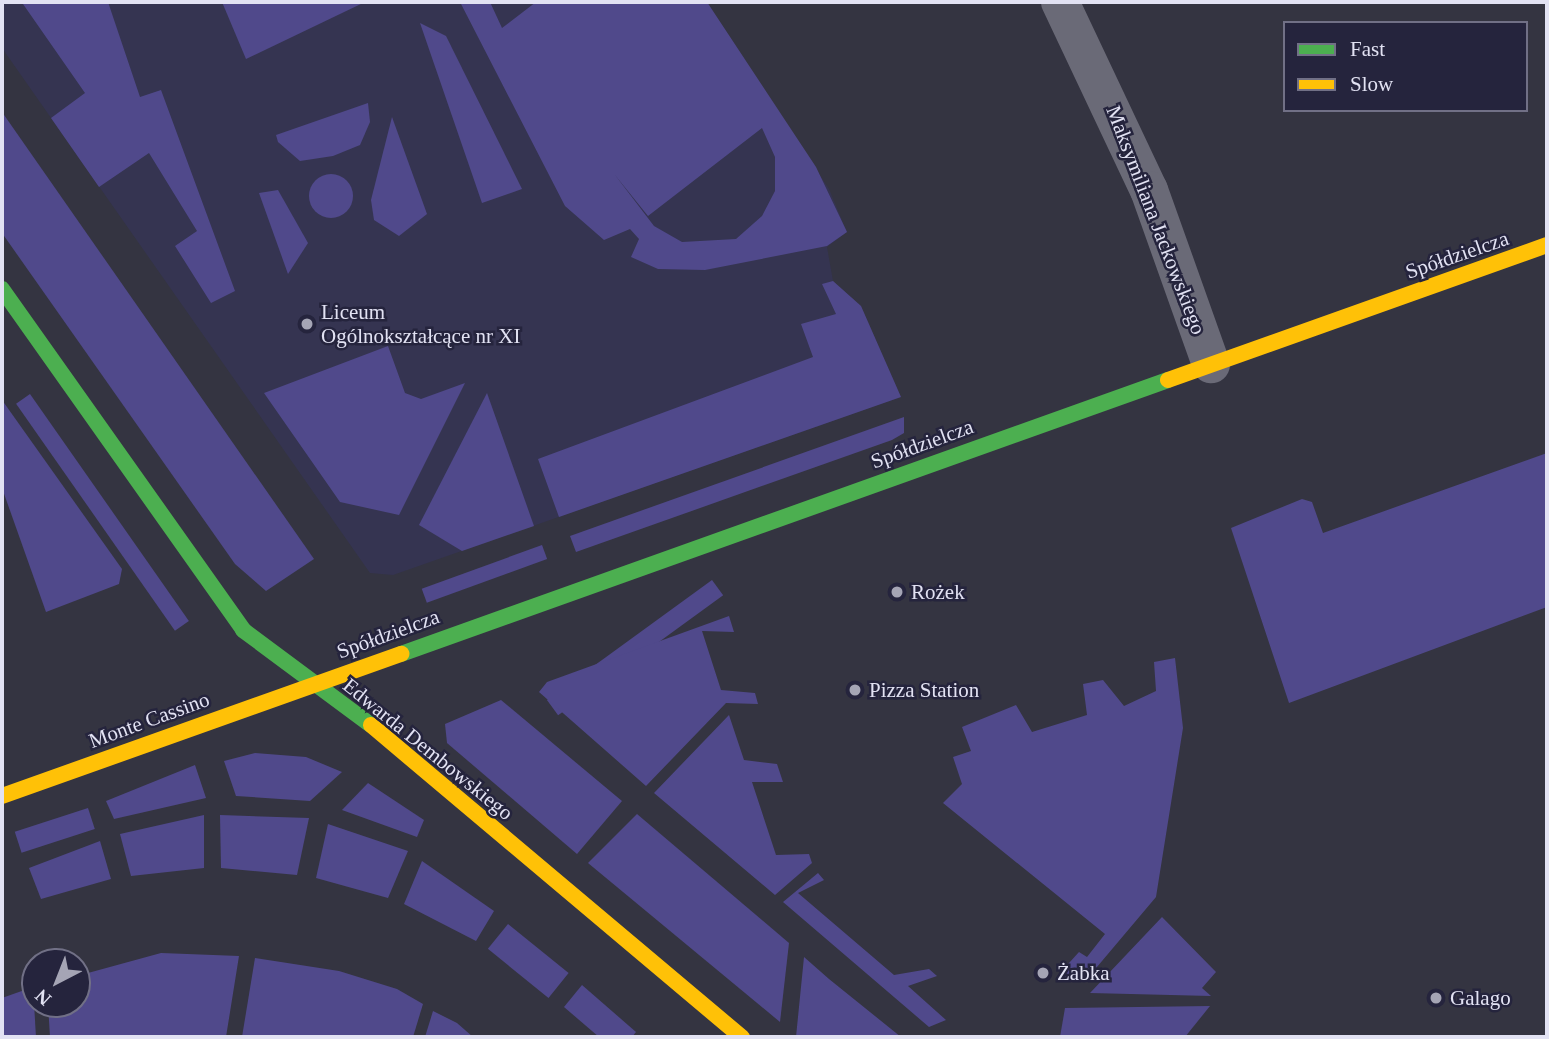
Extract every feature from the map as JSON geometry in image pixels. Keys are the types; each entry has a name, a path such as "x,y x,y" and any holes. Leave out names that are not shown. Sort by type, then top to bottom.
{"street":[{"name":"Maksymiliana Jackowskiego","path":"1060,2 1149,190 1211,364"},
{"name":"Spółdzielcza","path":"313,685 1547,245"},
{"name":"Edwarda Dembowskiego","path":"2,289 243,630 394,743 742,1037"},
{"name":"Monte Cassino","path":"2,796 313,685"}],"shaded area":[{"path":"2,2 707,2 829,189 847,232 827,247 833,281 861,306 901,397 393,575 370,573 2,48"},
{"path":"108,2 140,97 161,90 235,291 211,303 175,246 197,231 149,153 99,187 51,118 85,93 23,4"},
{"path":"222,2 365,2 246,59"},
{"path":"460,2 490,2 502,28 536,2 707,2 816,167 847,232 827,246 705,270 658,269 631,257 639,239 630,229 604,240 565,206","holes":["762,128 775,157 775,191 762,216 736,239 682,242 654,226 615,175 648,216"]},
{"path":"420,23 446,36 522,189 482,203"},
{"path":"368,103 370,122 360,145 333,156 300,161 278,142 276,135"},
{"path":"2,112 314,559 266,591 235,564 2,233"},
{"path":"392,117 427,214 399,236 374,220 371,200"},
{"path":"331,174 346,181 353,196 346,211 331,218 316,211 309,196 316,181"},
{"path":"278,190 308,243 288,274 259,193"},
{"path":"833,281 861,306 901,397 559,517 538,459 813,357 801,324 836,314 822,284"},
{"path":"388,346 405,393 421,399 465,383 399,515 340,502 264,393"},
{"path":"487,393 534,526 462,551 419,525"},
{"path":"30,394 189,621 175,631 16,404"},
{"path":"2,400 122,569 119,584 46,612 2,488"},
{"path":"904,417 904,433 892,440 576,552 570,536"},
{"path":"1547,453 1547,607 1289,703 1231,528 1302,499 1312,502 1323,533"},
{"path":"542,545 547,559 427,603 422,589"},
{"path":"712,580 723,595 558,715 547,700"},
{"path":"729,616 734,632 702,631 721,690 755,693 758,704 726,703 646,786 539,692 547,682"},
{"path":"1175,658 1183,728 1156,897 1086,980 1070,982 1059,974 1079,952 1087,957 1105,934 943,803 962,784 953,757 971,751 962,727 1016,705 1032,732 1087,715 1083,684 1103,680 1124,706 1156,691 1154,662"},
{"path":"501,700 622,801 577,854 447,743 445,724"},
{"path":"729,715 744,760 777,764 783,782 752,782 776,855 809,854 812,863 775,895 654,793"},
{"path":"255,753 306,757 342,772 310,801 236,796 224,761"},
{"path":"195,765 206,798 114,819 106,801"},
{"path":"368,783 424,820 417,837 342,810"},
{"path":"88,808 95,829 22,853 15,832"},
{"path":"637,814 789,943 780,1022 588,863"},
{"path":"204,815 204,868 131,876 120,834"},
{"path":"220,815 309,818 297,875 221,868"},
{"path":"328,824 408,851 388,898 316,878"},
{"path":"100,841 111,879 41,899 29,868"},
{"path":"422,861 494,911 476,941 404,904"},
{"path":"818,873 824,880 798,893 894,975 929,969 937,976 908,986 946,1020 929,1027 783,902"},
{"path":"1162,917 1216,972 1202,988 1211,996 1090,993"},
{"path":"508,924 569,973 548,998 488,949"},
{"path":"161,953 239,956 226,1037 50,1037 49,1018 91,1018 91,972"},
{"path":"804,957 829,979 901,1037 796,1037"},
{"path":"255,958 339,971 397,989 423,1004 413,1037 242,1037"},
{"path":"582,985 636,1032 632,1037 599,1037 564,1007"},
{"path":"21,991 21,1018 35,1018 36,1037 2,1037 2,998"},
{"path":"1210,1006 1185,1037 1060,1037 1065,1008"},
{"path":"433,1011 457,1023 473,1037 425,1037"}],"traffic: fast":[{"path":"2,289 243,630 371,725"},
{"path":"401,654 1168,380"}],"traffic: slow":[{"path":"1168,380 1547,245"},
{"path":"2,796 401,654"},
{"path":"371,725 742,1037"}],"place":[{"name":"Liceum Ogólnokształcące nr XI","path":"307,324"},
{"name":"Rożek","path":"897,592"},
{"name":"Pizza Station","path":"855,690"},
{"name":"Żabka","path":"1043,973"},
{"name":"Galago","path":"1436,998"}]}
